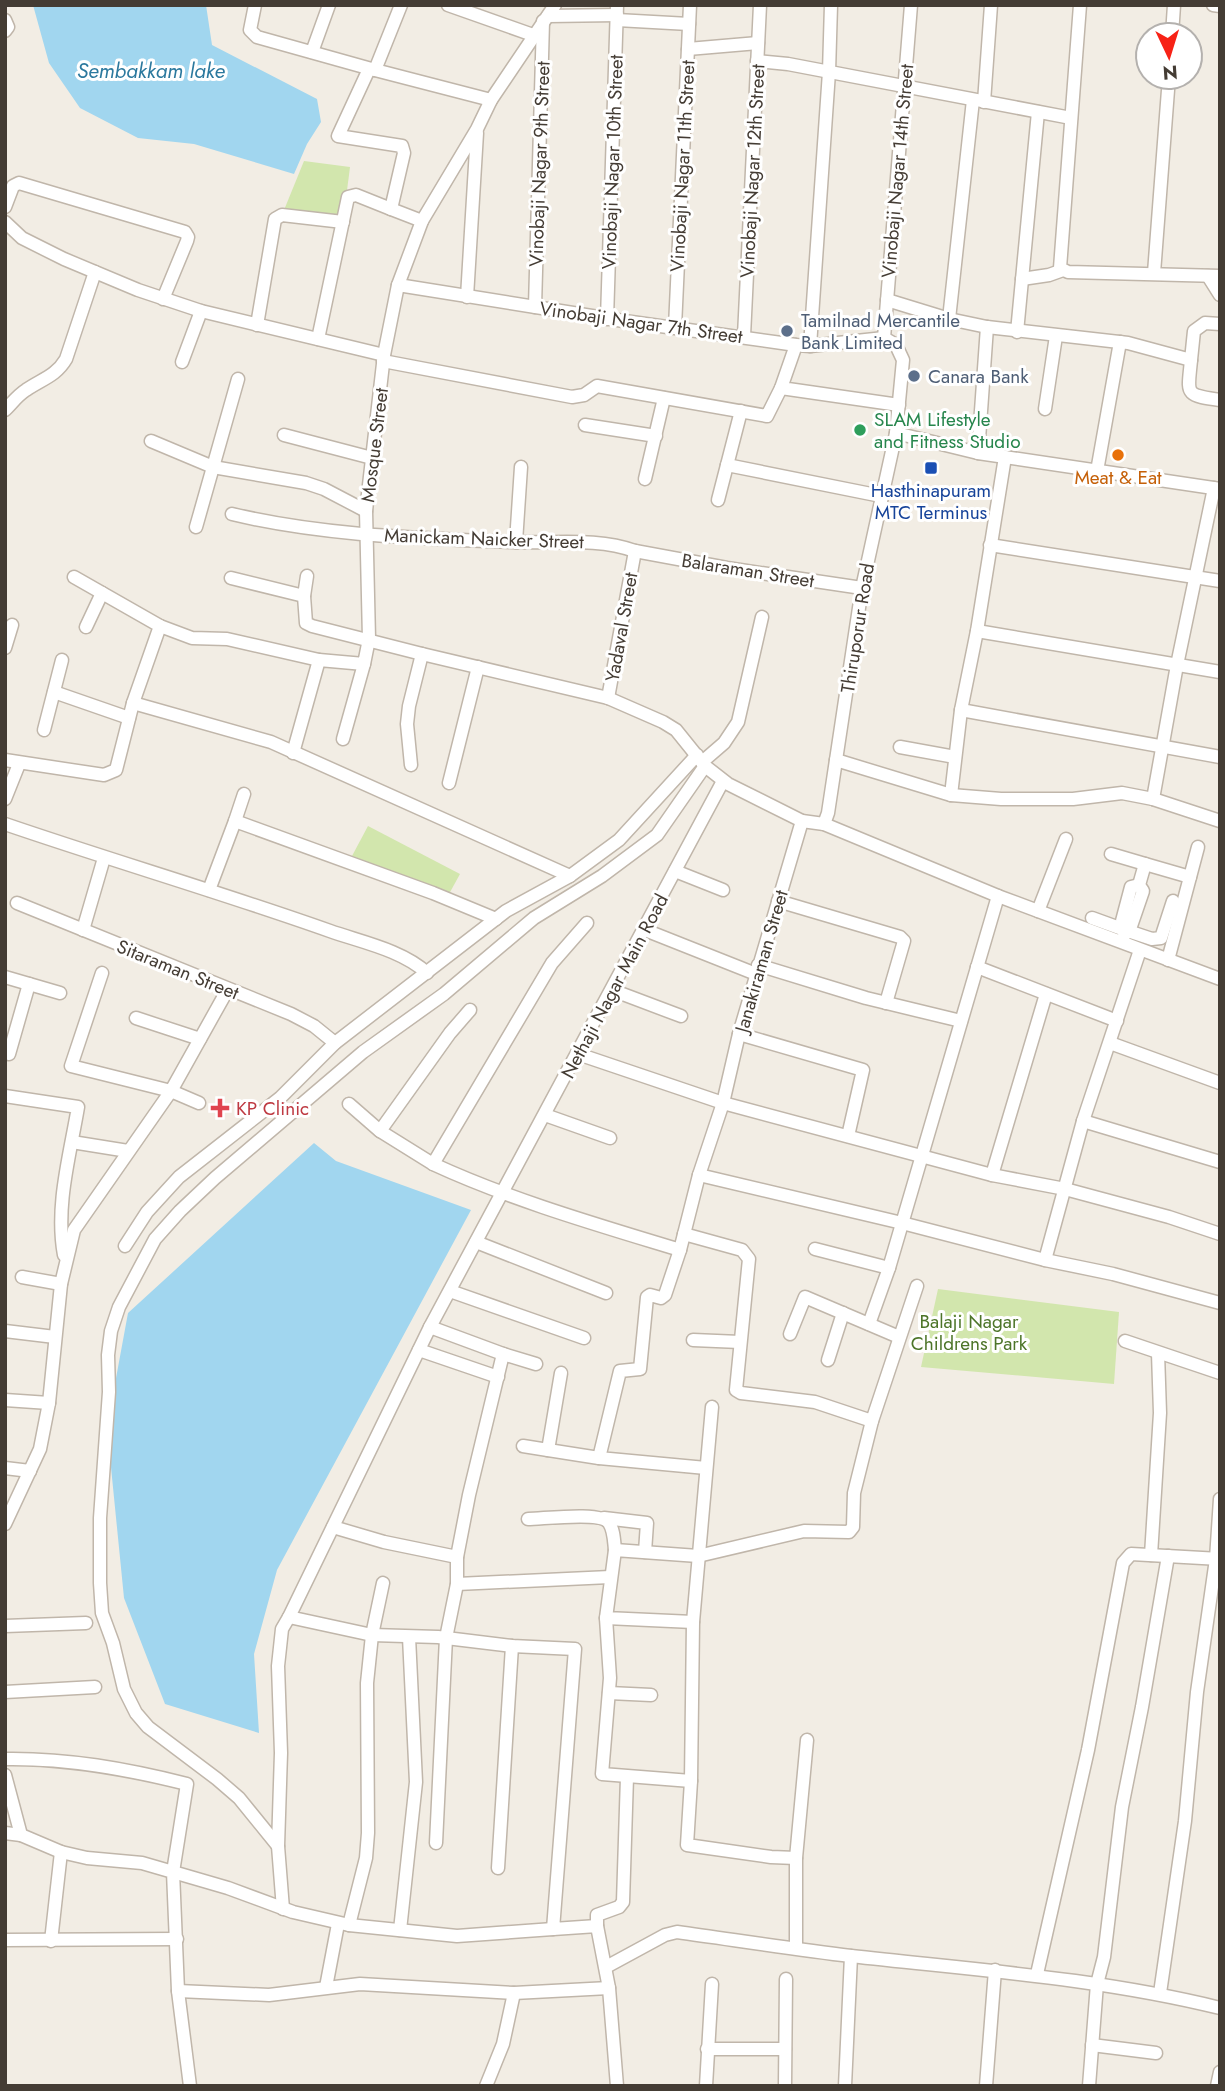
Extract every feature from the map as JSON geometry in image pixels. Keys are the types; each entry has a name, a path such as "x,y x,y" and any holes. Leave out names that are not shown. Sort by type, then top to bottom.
{"street":[{"path":"255,5 250,30 257,37 491,100"},
{"path":"312,52 329,5"},
{"path":"391,209 404,153 402,146 338,136 401,5"},
{"path":"448,5 533,35"},
{"name":"Vinobaji Nagar 11th Street","path":"675,327 690,5"},
{"name":"Vinobaji Nagar 12th Street","path":"744,336 760,5"},
{"path":"810,346 829,72 831,5"},
{"name":"Vinobaji Nagar 14th Street","path":"884,338 911,5"},
{"path":"949,319 991,5"},
{"path":"1063,270 1059,261 1080,5"},
{"path":"1213,5 1220,6"},
{"path":"549,14 617,13 689,24"},
{"name":"Vinobaji Nagar 10th Street","path":"607,319 617,13"},
{"name":"Mosque Street","path":"343,739 369,639 366,511 384,358 398,285 422,221 491,100 549,14"},
{"name":"Vinobaji Nagar 9th Street","path":"535,307 549,14"},
{"path":"5,20 8,27 5,31"},
{"path":"688,49 758,43"},
{"path":"757,61 904,85 1071,118"},
{"path":"1154,273 1168,91"},
{"path":"1017,332 1038,111"},
{"path":"467,297 477,128"},
{"path":"5,207 13,187 19,183 185,232 187,241 163,299"},
{"path":"318,339 347,200 351,195 422,221"},
{"path":"257,324 275,219 282,215 343,222"},
{"path":"5,222 22,238 95,272 201,311 384,358 572,397 584,395 597,386 767,415 796,345"},
{"path":"1022,279 1063,270 1214,276 1220,295"},
{"path":"5,410 25,390 61,368 95,272"},
{"name":"Vinobaji Nagar 7th Street","path":"398,285 607,319 796,345 810,346 884,338"},
{"path":"887,300 949,319 987,327 1120,342 1191,360"},
{"path":"182,362 201,311"},
{"path":"1220,324 1205,323 1194,331 1189,388 1197,397 1220,400"},
{"path":"978,453 987,327"},
{"path":"1045,409 1056,336"},
{"name":"Thiruporur Road","path":"824,824 862,588 896,433 901,353 896,345 884,338"},
{"path":"1097,471 1120,342"},
{"path":"196,527 238,379"},
{"path":"780,388 899,405"},
{"path":"645,479 664,398"},
{"path":"718,500 741,411"},
{"path":"585,425 656,436"},
{"path":"896,433 978,453 1217,489 1177,665 1153,799"},
{"path":"284,435 372,458"},
{"path":"151,441 213,467 306,483 324,489 366,511"},
{"path":"951,795 961,710 1004,457"},
{"path":"727,465 881,496"},
{"path":"516,542 521,467"},
{"name":"Manickam Naicker Street","path":"232,514 298,527 368,534 516,542 601,542"},
{"name":"Yadaval Street","path":"601,542 635,551 608,698"},
{"path":"990,545 1220,581"},
{"name":"Balaraman Street","path":"635,551 862,588"},
{"path":"307,576 304,596 306,623 422,654 608,698 676,730 701,761 723,781 803,821 824,824 998,896 1038,911 1152,939 1161,938 1173,901"},
{"path":"74,577 160,626 192,638 227,639 319,660 364,664"},
{"path":"231,578 304,596"},
{"path":"86,627 102,593"},
{"path":"125,1246 147,1212 179,1177 279,1098 335,1043 506,911 570,876 619,840 701,761 724,743 738,722 762,617"},
{"path":"5,648 12,625"},
{"path":"5,760 104,775 113,773 133,703 160,626"},
{"path":"976,631 1220,672"},
{"path":"411,765 407,724 422,654"},
{"path":"44,730 62,660"},
{"path":"293,752 319,660"},
{"path":"449,783 478,667"},
{"path":"54,692 129,718"},
{"path":"133,703 271,743 570,876"},
{"path":"961,710 1220,757"},
{"path":"900,747 955,757"},
{"path":"836,760 951,795 1001,799 1073,799 1122,793 1153,799 1220,821"},
{"path":"278,1846 239,1798 148,1727 136,1713 124,1689 113,1643 102,1613 100,1583 100,1518 109,1392 108,1354 111,1331 119,1307 155,1239 215,1178 363,1052 444,995 534,918 602,876 657,835 701,761"},
{"path":"5,799 19,764"},
{"name":"Nethaji Nagar Main Road","path":"283,1909 278,1846 281,1753 278,1666 282,1629 430,1327 723,781"},
{"path":"209,890 244,794"},
{"path":"235,821 433,893 496,919"},
{"name":"Janakiraman Street","path":"599,1458 620,1371 640,1370 647,1297 650,1295 661,1298 665,1294 680,1250 699,1175 723,1103 757,970 803,821"},
{"path":"5,824 403,957 427,973"},
{"path":"1038,911 1066,839"},
{"path":"1168,960 1198,847"},
{"path":"1111,854 1190,877"},
{"path":"83,930 104,858"},
{"path":"1124,933 1133,925 1143,891 1139,885 1145,864"},
{"path":"675,871 723,890"},
{"path":"869,1324 889,1268 998,896"},
{"path":"778,901 897,935 904,942 886,1003"},
{"name":"Sitaraman Street","path":"17,903 291,1014 335,1043"},
{"path":"1092,918 1124,933 1140,950 1220,979"},
{"path":"433,1164 552,963 587,923"},
{"path":"645,930 757,970 961,1021"},
{"path":"1045,1260 1083,1121 1140,950"},
{"path":"977,967 1117,1021"},
{"path":"102,973 71,1066 172,1091 199,1103"},
{"path":"5,977 60,993"},
{"path":"9,1054 29,984"},
{"path":"5,1524 40,1449 48,1403 61,1284 74,1230 172,1091 228,989"},
{"path":"612,990 681,1017"},
{"path":"992,1175 1046,994"},
{"path":"380,1131 450,1033 470,1010"},
{"path":"136,1018 200,1039"},
{"path":"739,1034 863,1070 848,1136"},
{"path":"1110,1043 1220,1083"},
{"path":"578,1054 723,1103 992,1175 1065,1189 1169,1217 1220,1234"},
{"path":"5,1096 78,1107 61,1210 65,1261"},
{"path":"349,1104 380,1131 433,1164 460,1176 680,1250"},
{"path":"545,1115 610,1138"},
{"path":"1083,1121 1220,1162"},
{"path":"72,1142 128,1151"},
{"path":"699,1175 1045,1260 1113,1274 1220,1303"},
{"path":"684,1234 742,1250 749,1259 735,1385 738,1392 815,1402 872,1421"},
{"path":"476,1242 606,1293"},
{"path":"815,1249 889,1268"},
{"path":"22,1277 61,1284"},
{"path":"615,1550 698,1556 804,1531 849,1532 853,1527 854,1493 872,1421 916,1286"},
{"path":"450,1291 584,1338"},
{"path":"790,1334 805,1297 899,1337"},
{"path":"828,1360 843,1313"},
{"path":"430,1327 536,1364"},
{"path":"5,1331 55,1337"},
{"path":"694,1340 740,1342"},
{"path":"1125,1342 1220,1373"},
{"path":"419,1350 498,1377"},
{"path":"1152,1555 1160,1413 1158,1353"},
{"path":"436,1843 446,1638 457,1584 457,1556 468,1495 503,1354"},
{"path":"548,1450 561,1373"},
{"path":"5,1400 48,1403"},
{"path":"712,1407 693,1622 691,1781 687,1845 796,1858"},
{"path":"523,1446 599,1458 706,1468"},
{"path":"5,1468 30,1471"},
{"path":"1160,1993 1185,1821 1197,1692 1218,1559 1220,1499"},
{"path":"528,1520 587,1516 647,1523 645,1552"},
{"path":"604,1518 609,1522 615,1550 606,1618 610,1678 601,1772 605,1776 691,1781"},
{"path":"333,1527 384,1542 457,1556"},
{"path":"1037,1974 1088,1750 1123,1563 1131,1554 1218,1559"},
{"path":"1088,2086 1097,1984 1104,1957 1122,1807 1168,1556"},
{"path":"457,1584 610,1577"},
{"path":"327,1987 366,1858 367,1683 372,1635 383,1583"},
{"path":"289,1617 372,1635 575,1648 553,1929"},
{"path":"606,1618 693,1622"},
{"path":"5,1626 86,1623"},
{"path":"400,1930 416,1782 409,1637"},
{"path":"498,1868 512,1646"},
{"path":"5,1692 95,1687"},
{"path":"609,1693 651,1695"},
{"path":"796,1948 796,1858 807,1740"},
{"path":"5,1759 40,1758 76,1762 187,1784 208,1773"},
{"path":"5,1776 21,1835"},
{"path":"617,2086 609,1988 597,1915 619,1907 623,1902 627,1777"},
{"path":"187,1784 173,1872 178,1991 190,2086"},
{"path":"5,1833 21,1835 61,1852 87,1858 142,1863 228,1888 283,1909 344,1925 457,1936 597,1926"},
{"path":"51,1941 61,1852"},
{"path":"606,1967 664,1934 677,1932 851,1956 1037,1974 1160,1993 1220,2008"},
{"path":"5,1940 177,1939"},
{"path":"845,2086 851,1956"},
{"path":"986,2086 995,1970"},
{"path":"785,2086 786,1979"},
{"path":"178,1991 269,1995 360,1984 514,1993 609,1988"},
{"path":"706,2086 712,1984"},
{"path":"486,2086 503,2044 514,1993"},
{"path":"1092,2045 1156,2053"},
{"path":"707,2049 785,2049"},
{"path":"1217,2086 1220,2072"}],"green space":[{"path":"304,161 350,167 343,222 282,215"},
{"path":"368,826 460,874 449,894 352,856"},
{"name":"Balaji Nagar Childrens Park","path":"938,1289 1119,1312 1114,1384 921,1367"}],"water":[{"name":"Sembakkam lake","path":"33,5 206,5 212,45 317,99 321,122 307,144 294,174 194,144 138,138 80,108 49,63"},
{"path":"314,1143 336,1161 471,1210 277,1570 254,1654 259,1733 165,1704 124,1598 107,1427 128,1313"}],"place":[{"name":"Tamilnad Mercantile Bank Limited","path":"787,331"},
{"name":"Canara Bank","path":"914,376"},
{"name":"SLAM Lifestyle and Fitness Studio","path":"860,430"},
{"name":"Meat & Eat","path":"1118,455"},
{"name":"Hasthinapuram MTC Terminus","path":"931,468"},
{"name":"KP Clinic","path":"220,1108"}]}
